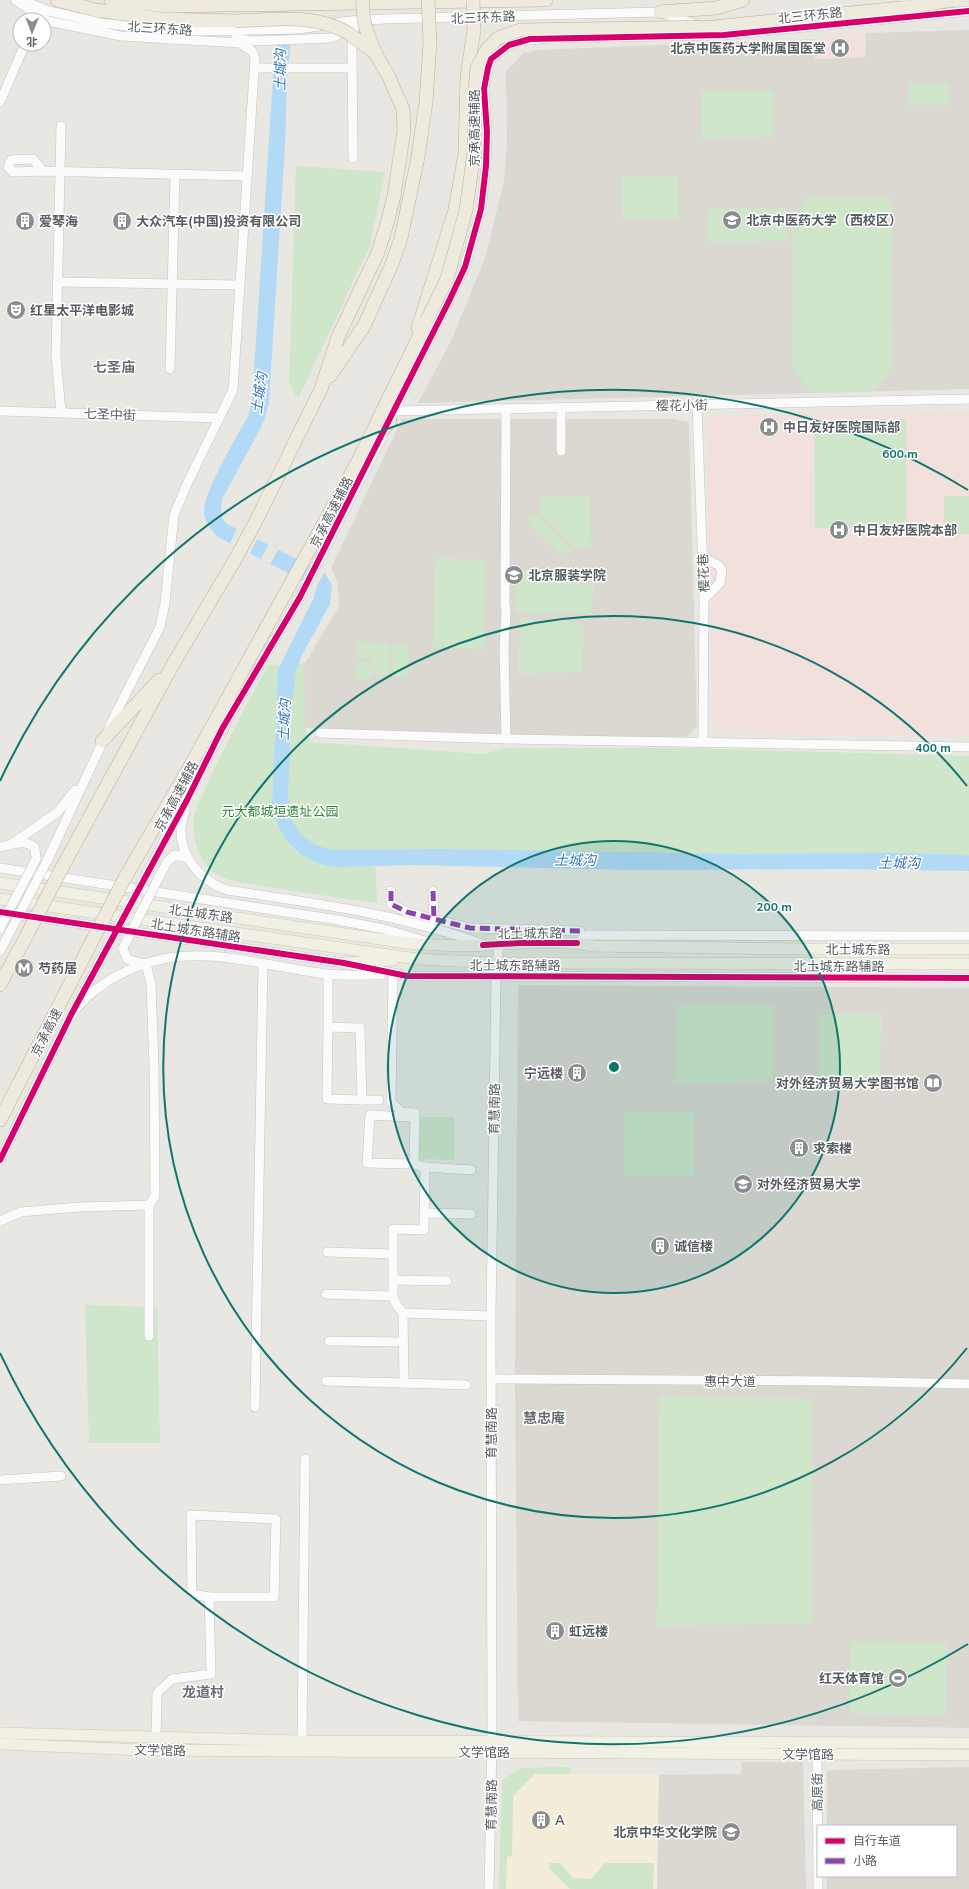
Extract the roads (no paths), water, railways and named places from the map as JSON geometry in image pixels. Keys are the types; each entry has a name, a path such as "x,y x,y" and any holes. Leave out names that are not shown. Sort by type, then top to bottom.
{"highway":[{"path":"57,0 95,10 162,19 236,21 302,19 331,25 347,32 375,53"},
{"name":"北三环东路","path":"111,0 168,6 546,0"},
{"path":"321,389 338,337 368,273 386,228 401,160 404,130 403,109 388,75 375,53 366,31 362,12 363,0"},
{"path":"0,985 172,666 236,558 256,521 321,389 364,326 392,264 401,238 418,157 426,102 430,44 428,0"},
{"path":"406,364 455,210 465,153 467,76 474,30 473,0"},
{"path":"660,12 716,8 743,0"},
{"path":"222,729 241,674 357,463 447,279 466,210 474,152 475,89 477,68 487,49 498,38 520,30 714,27 910,7 953,0"},
{"path":"357,463 392,416"},
{"path":"102,741 172,666"},
{"name":"京承高速","path":"0,1120 127,874 241,674"}],"main road":[{"name":"北土城东路","path":"0,883 407,943 483,945 577,943 602,946 969,949"},
{"name":"北土城东路","path":"0,899 417,959 497,963 969,964"},
{"path":"344,963 417,959"},
{"name":"文学馆路","path":"0,1734 492,1747"},
{"name":"文学馆路","path":"0,1744 142,1750 492,1747 817,1748 969,1743"},
{"name":"文学馆路","path":"817,1748 969,1754"}],"street":[{"path":"15,0 31,12"},
{"name":"北三环东路","path":"20,0 49,11 101,23 152,30 201,31 300,29 350,21 384,19 660,12 724,35 969,11"},
{"path":"201,31 251,41 331,38 359,25 384,19"},
{"path":"0,951 47,861 102,741 160,627 165,603 174,515 187,484 233,390 255,68 252,51 240,43 121,36 52,22"},
{"path":"354,158 352,46 356,30 359,25"},
{"name":"京承高速辅路","path":"0,1160 72,1013 187,800 222,729 300,597 392,416 465,267 481,209 487,147 484,89 491,59 509,46 530,39 724,35"},
{"path":"0,102 22,52"},
{"path":"255,68 352,68"},
{"path":"61,126 57,282 57,373 61,412"},
{"path":"43,171 247,176"},
{"path":"170,369 175,174"},
{"path":"57,282 239,285"},
{"name":"樱花小街","path":"392,416 506,409 969,399"},
{"name":"樱花巷","path":"697,405 704,599 703,742"},
{"path":"561,408 561,451"},
{"path":"506,409 506,611 504,647 506,739"},
{"name":"七圣中街","path":"0,411 219,418"},
{"path":"702,557 718,565 722,570 720,583 704,599"},
{"path":"320,733 506,739 969,746"},
{"path":"10,845 58,812 86,776"},
{"path":"187,800 182,828 183,844 188,858 203,878 214,886 227,890 370,914 464,938 483,945"},
{"path":"0,847 22,842 30,844 35,848 36,859 0,928"},
{"path":"145,964 127,959 123,948 158,879 171,858 175,855 188,858"},
{"path":"0,868 338,920 438,944"},
{"path":"391,891 391,904 406,912 470,928 580,931"},
{"path":"433,891 434,919"},
{"name":"北土城东路辅路","path":"0,912 344,963 407,976 969,978"},
{"path":"338,920 370,914"},
{"path":"577,943 587,934 969,936"},
{"name":"育慧南路","path":"489,1889 492,1747 491,1316 496,976 499,944"},
{"path":"72,1013 92,992 113,978 160,958 196,954 328,974 407,976"},
{"path":"145,964 151,983 154,1066 155,1196 149,1205 149,1336"},
{"path":"255,1407 263,964"},
{"path":"328,974 327,1099 379,1100"},
{"path":"393,975 391,1102 402,1112 415,1113 414,1164"},
{"path":"328,1027 360,1028 362,1100"},
{"path":"415,1117 370,1115 367,1164 414,1164 425,1167 471,1170"},
{"path":"0,1149 16,1128"},
{"path":"404,1383 403,1313 397,1306 393,1296 393,1229 424,1230 425,1167"},
{"path":"0,1221 21,1212 78,1207 149,1205"},
{"path":"424,1213 470,1214"},
{"path":"327,1252 393,1254"},
{"path":"393,1280 447,1281"},
{"path":"326,1294 393,1296"},
{"path":"403,1313 491,1316"},
{"path":"329,1341 404,1342"},
{"name":"惠中大道","path":"491,1379 826,1381 969,1384"},
{"path":"326,1381 466,1385"},
{"path":"302,1741 305,1459"},
{"path":"0,1480 61,1476"},
{"path":"192,1515 276,1519 274,1597 209,1597 192,1594 192,1515"},
{"path":"156,1738 157,1693 172,1679 211,1674 209,1597"},
{"name":"高原街","path":"817,1748 818,1825"},
{"name":"高原街","path":"818,1877 818,1889"}],"water":[{"name":"土城沟","path":"274,0 289,0 290,47 287,77 285,146 269,402 265,418 258,433 222,499 221,512 224,521 227,524 325,573 332,585 330,604 302,655 296,671 292,702 288,793 291,820 301,834 315,845 333,850 442,849 740,854 904,853 969,855 969,871 840,869 634,870 414,865 337,867 324,865 303,856 286,839 275,818 272,806 278,670 314,597 316,589 313,586 218,537 208,525 204,511 205,502 209,491 229,449 248,416 252,402 275,47"}],"railway":[{"path":"62,944 201,682 283,534 382,324 406,263 430,180 442,99 443,0"}],"place":[{"name":"北京中医药大学附属国医堂","path":"840,48"},
{"name":"北京中医药大学（西校区）","path":"732,220"},
{"name":"爱琴海","path":"25,221"},
{"name":"大众汽车(中国)投资有限公司","path":"122,221"},
{"name":"红星太平洋电影城","path":"16,310"},
{"name":"中日友好医院国际部","path":"769,427"},
{"name":"中日友好医院本部","path":"839,530"},
{"name":"北京服装学院","path":"514,575"},
{"name":"芍药居","path":"24,968"},
{"name":"宁远楼","path":"577,1073"},
{"name":"对外经济贸易大学图书馆","path":"933,1083"},
{"name":"求索楼","path":"799,1148"},
{"name":"对外经济贸易大学","path":"743,1184"},
{"name":"诚信楼","path":"660,1246"},
{"name":"虹远楼","path":"555,1631"},
{"name":"红天体育馆","path":"898,1678"},
{"name":"A","path":"541,1820"},
{"name":"北京中华文化学院","path":"731,1832"}],"district":[{"name":"七圣庙","path":"114,367"},
{"name":"慧忠庵","path":"544,1418"},
{"name":"龙道村","path":"203,1692"}],"park label":[{"name":"元大都城垣遗址公园","path":"280,811"}]}
